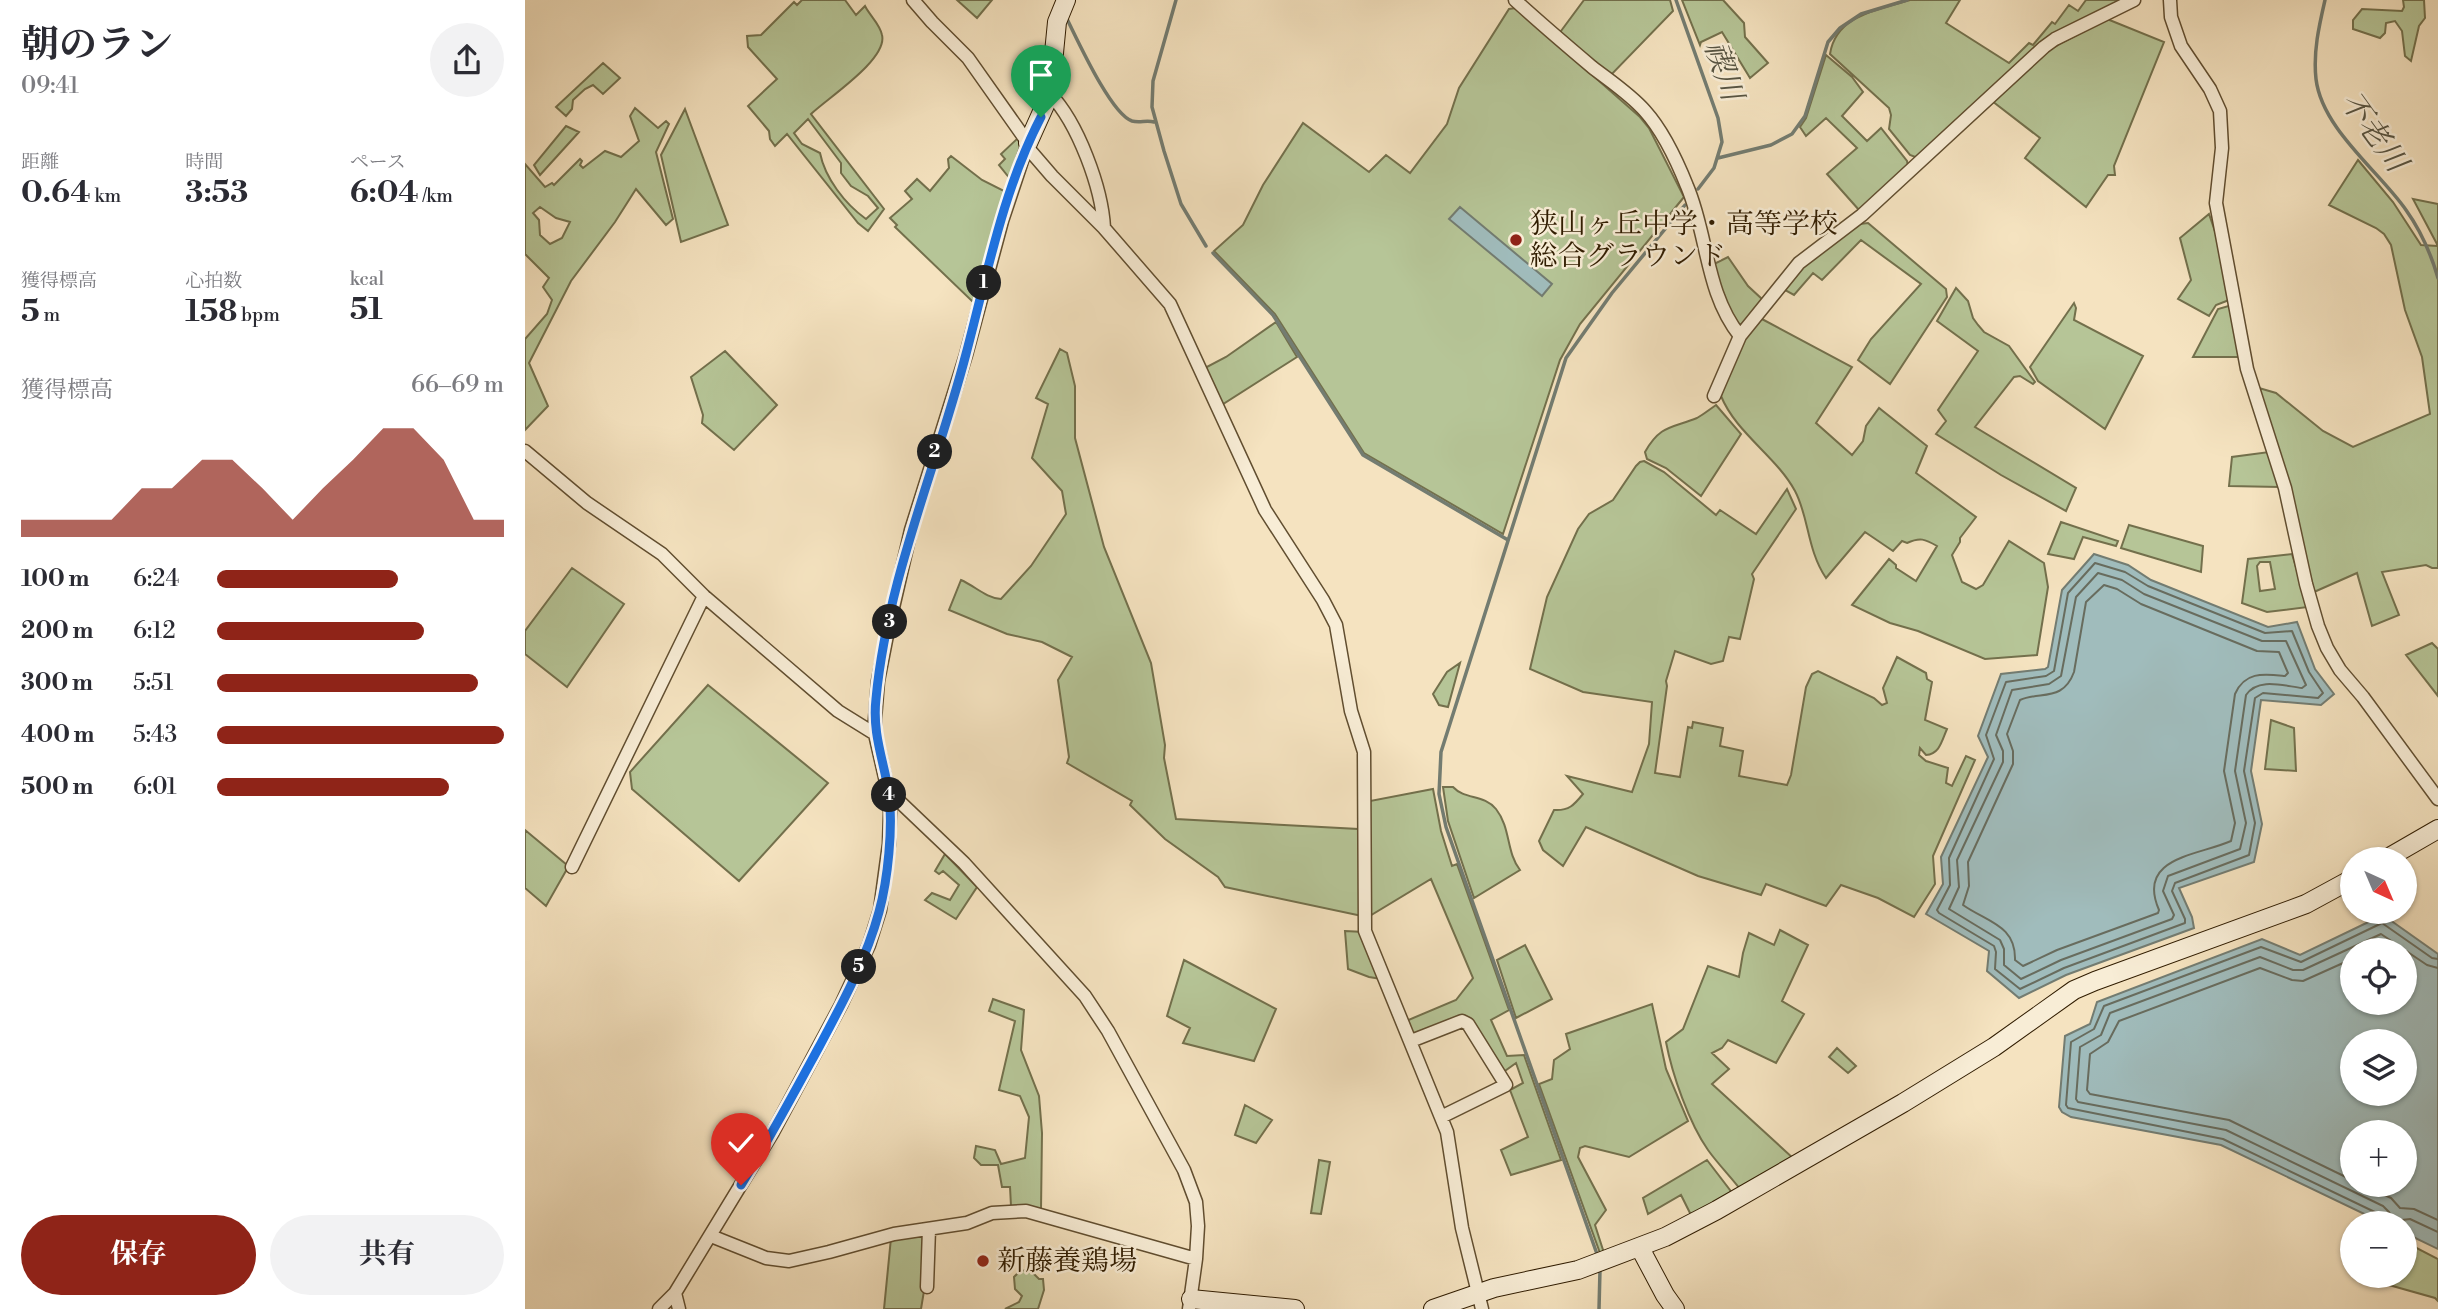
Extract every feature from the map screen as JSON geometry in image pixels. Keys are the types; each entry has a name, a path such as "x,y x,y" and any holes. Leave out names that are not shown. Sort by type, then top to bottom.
{"street":[{"path":"913,0 968,58 1052,176 1104,228 1170,304 1265,510 1336,625 1351,711 1364,752 1365,931 1447,1132 1462,1228 1480,1302"},
{"path":"659,1309 675,1293 780,1121 841,1005 869,945 880,910 889,844 889,795 875,734 878,681 911,530 966,355 1002,221 1028,145 1050,94 1054,42 1066,0"},
{"path":"1515,0 1634,101 1651,120 1687,185 1715,291 1729,322 1740,335"},
{"path":"1714,396 1740,335 1799,263 1862,215 2044,47 2134,0"},
{"path":"2170,0 2171,17 2181,46 2210,89 2220,111 2222,148 2216,203 2247,369 2285,488 2318,626 2340,670 2438,799"},
{"path":"1050,94 1059,103 1080,142 1098,194 1104,228"},
{"path":"525,451 576,495 662,554 704,596 838,711 875,734"},
{"path":"572,867 704,596"},
{"path":"889,795 901,803 964,863 1085,996 1108,1031 1192,1187 1198,1226 1190,1304 1295,1309"},
{"path":"2407,847 2438,829"},
{"path":"1433,1309 1480,1302 1509,1283 1578,1270 1640,1248 1717,1210 1903,1103 1994,1047 2074,990 2306,904 2340,886"},
{"path":"1411,1041 1462,1021 1468,1024 1506,1085 1441,1117"},
{"path":"711,1236 766,1258 789,1261 894,1234 967,1223 992,1213 1026,1211 1196,1259"},
{"path":"927,1287 929,1228"},
{"path":"1640,1248 1675,1309"},
{"path":"675,1293 679,1309"}],"green space":[{"path":"802,0 845,0 856,15 865,6 881,31 881,45 867,66 811,114 884,209 868,231 858,223 787,134 775,146 769,131 748,106 777,79 748,47 747,36 761,35 794,2 797,5","holes":["808,119 841,163 841,173 851,186 868,196 878,208 866,219 837,190 826,172 820,153 802,144 794,133"]},
{"path":"957,0 992,0 977,18"},
{"path":"1584,0 1670,0 1673,11 1610,76 1561,36 1561,31"},
{"path":"1682,0 1723,0 1744,23 1745,37 1768,63 1750,78 1722,32 1700,45"},
{"path":"1910,0 1960,0 1946,23 2009,63 2029,43 2033,45 2052,22 2055,24 2069,5 2078,11 2086,0 2119,2 2082,23 1918,158 1910,155 1889,129 1889,108 1830,54 1834,41 1850,22 1872,11"},
{"path":"2403,0 2424,0 2425,18 2419,26 2411,61 2405,56 2402,31 2395,21 2386,23 2385,33 2380,38 2353,29 2353,20 2362,9 2402,11"},
{"path":"1516,8 1640,117 1649,128 1684,197 1580,324 1560,360 1503,534 1364,453 1275,314 1214,251 1243,225 1263,185 1303,123 1369,172 1386,155 1410,173 1447,124 1459,88 1509,9"},
{"path":"2107,19 2164,42 2114,166 2115,175 2108,175 2086,207 2025,158 2040,138 1992,101 2050,49"},
{"path":"1826,55 1852,77 1863,92 1842,116 1867,141 1881,128 1907,161 1908,166 1859,210 1827,174 1857,148 1826,118 1806,136 1800,127 1806,118"},
{"path":"603,63 620,78 603,94 593,85 585,89 573,100 572,109 566,116 556,107"},
{"path":"635,108 658,128 666,121 669,124 656,152 673,219 666,225 636,189 571,281 529,363 548,406 525,430 525,339 547,314 552,300 543,287 549,278 525,254 525,164 545,187 552,183 554,185 580,159 583,168 605,151 621,157 639,141 630,116","holes":["540,207 556,218 570,222 562,238 550,244 540,235 539,220 533,213"]},
{"path":"685,109 728,225 681,242 661,155"},
{"path":"566,126 579,132 540,175 534,165"},
{"path":"1018,138 1022,143 1011,180 999,165 1005,159 1001,154"},
{"path":"951,156 982,180 1008,193 973,302 895,227 897,225 890,218 912,199 905,191 917,179 930,191 949,168 948,159"},
{"path":"2358,160 2393,202 2421,245 2438,246 2438,568 2426,565 2382,572 2399,615 2372,626 2357,573 2314,592 2294,505 2259,388 2276,393 2323,431 2353,447 2430,414 2422,357 2405,310 2391,245 2376,228 2329,205"},
{"path":"2413,199 2438,204 2438,246"},
{"path":"2209,214 2219,243 2229,300 2216,305 2209,316 2178,299 2191,280 2180,238"},
{"path":"1868,223 1946,289 1947,297 1890,384 1858,360 1871,339 1921,284 1861,240 1822,280 1813,273 1794,295 1783,289 1801,266 1860,224"},
{"path":"1728,257 1748,286 1763,300 1749,320 1741,325 1735,323 1712,265"},
{"path":"1956,288 1968,301 1978,325 1984,332 2009,346 2035,382 2033,384 2020,376 2014,377 1975,427 2076,488 2066,511 2001,475 1936,434 1946,421 1938,410 1978,351 1937,321"},
{"path":"2074,303 2074,320 2143,356 2105,429 2038,381 2030,367"},
{"path":"2232,305 2240,357 2193,357 2218,309"},
{"path":"1760,318 1852,367 1816,423 1852,455 1863,441 1866,426 1879,408 1927,446 1916,473 1976,517 1960,538 1952,555 1962,582 1976,589 1983,585 2009,541 2044,563 2048,587 2037,655 1985,659 1918,631 1890,623 1852,605 1889,559 1896,568 1916,581 1937,546 1926,540 1907,543 1902,541 1893,551 1865,532 1826,578 1815,556 1795,491 1778,467 1736,422 1721,396 1738,345"},
{"path":"1276,322 1297,357 1220,406 1203,369 1226,357"},
{"path":"1060,349 1067,353 1075,386 1075,438 1104,547 1151,663 1165,745 1164,758 1176,819 1358,829 1362,916 1225,887 1218,877 1165,839 1130,805 1132,801 1067,763 1069,757 1058,680 1072,657 1042,642 1007,634 949,610 961,580 985,594 1001,599 1031,566 1066,514 1062,491 1032,458 1048,404 1036,398"},
{"path":"725,351 777,405 734,450 702,423 703,415 691,377"},
{"path":"1716,405 1741,434 1701,496 1666,468 1647,459 1645,452 1661,432 1697,418"},
{"path":"2269,452 2279,487 2229,486 2232,457"},
{"path":"1644,461 1664,472 1716,515 1720,510 1756,534 1787,489 1796,509 1752,574 1754,579 1740,639 1729,637 1723,661 1711,664 1675,651 1666,681 1655,773 1680,777 1688,727 1692,728 1693,722 1723,728 1720,746 1743,751 1739,776 1787,785 1806,687 1812,674 1818,671 1874,698 1882,705 1887,703 1883,688 1897,657 1926,673 1927,679 1932,682 1925,720 1947,729 1940,746 1934,752 1926,755 1920,748 1919,755 1926,761 1948,768 1946,783 1952,786 1966,756 1975,760 1933,856 1935,884 1914,917 1878,898 1841,885 1826,906 1766,884 1761,895 1698,876 1586,827 1563,866 1543,850 1539,841 1554,810 1571,806 1583,794 1567,776 1632,792 1649,744 1652,702 1583,692 1530,669 1547,597 1578,529 1589,514 1613,500 1636,466"},
{"path":"2061,522 2118,541 2116,546 2083,537 2074,559 2048,554"},
{"path":"2129,525 2203,546 2201,572 2121,548"},
{"path":"2292,554 2308,607 2267,612 2242,603 2248,559","holes":["2260,562 2270,562 2275,589 2260,591 2257,566"]},
{"path":"572,568 624,604 567,687 525,654 525,631"},
{"path":"2432,643 2438,649 2438,696 2406,655"},
{"path":"1460,663 1448,707 1439,705 1433,694 1447,672"},
{"path":"708,685 828,783 739,881 632,789 630,772"},
{"path":"2271,720 2294,728 2296,771 2265,769"},
{"path":"1443,787 1453,787 1463,794 1486,801 1496,809 1504,824 1512,856 1520,870 1474,898 1448,821"},
{"path":"1433,789 1441,831 1452,866 1457,864 1509,1010 1491,1020 1507,1056 1524,1055 1561,1160 1511,1175 1501,1150 1528,1137 1510,1090 1523,1083 1516,1063 1502,1073 1472,1023 1419,1036 1411,1034 1406,1021 1456,1000 1473,978 1431,879 1368,917 1370,801"},
{"path":"525,830 567,865 546,906 525,888"},
{"path":"945,854 977,887 956,919 925,900 932,893 950,900 959,885 943,871 939,874 935,871"},
{"path":"1780,930 1808,945 1782,1001 1804,1014 1776,1063 1728,1040 1722,1048 1712,1053 1729,1069 1712,1084 1794,1159 1740,1189 1708,1150 1694,1126 1672,1069 1666,1042 1683,1029 1708,966 1739,977 1749,933 1774,945"},
{"path":"1345,931 1364,932 1381,979 1348,969"},
{"path":"1525,945 1552,999 1516,1018 1497,960"},
{"path":"1184,960 1276,1009 1254,1061 1183,1043 1190,1028 1167,1016"},
{"path":"993,999 1024,1010 1021,1050 1039,1096 1042,1133 1041,1210 1020,1205 1011,1206 1010,1187 1002,1187 998,1165 981,1165 974,1158 976,1146 995,1150 1001,1164 1025,1158 1029,1117 1020,1096 999,1090 1015,1021 989,1011"},
{"path":"1652,1004 1666,1069 1688,1121 1629,1157 1585,1146 1580,1148 1578,1157 1606,1210 1595,1225 1604,1253 1600,1253 1539,1084 1552,1079 1554,1060 1570,1049 1566,1034"},
{"path":"1837,1048 1856,1066 1848,1073 1829,1057"},
{"path":"1245,1105 1272,1120 1256,1143 1235,1135"},
{"path":"1319,1160 1330,1162 1321,1214 1311,1213"},
{"path":"1707,1160 1733,1194 1692,1217 1681,1195 1648,1214 1643,1198"},
{"path":"919,1234 923,1238 925,1285 921,1309 884,1309 891,1238"},
{"path":"2417,1248 2438,1259 2438,1301 2400,1288 2417,1288"},
{"path":"1030,1270 1039,1279 1043,1279 1044,1290 1038,1309 1005,1309 1019,1302 1022,1296 1015,1289 1014,1277 1020,1271"}],"water":[{"path":"1460,207 1552,284 1542,296 1449,219"},
{"path":"2094,554 2128,565 2151,580 2268,627 2297,622 2315,669 2334,694 2321,705 2261,700 2251,771 2262,824 2254,862 2179,888 2194,928 2066,975 2019,998 1987,971 1989,951 1926,914 1943,884 1941,857 1988,757 1978,736 2001,674 2048,667 2062,590"},
{"path":"2364,924 2396,924 2415,938 2340,938 2340,1015 2417,1015 2417,939 2438,954 2438,1249 2417,1239 2417,1211 2358,1211 2221,1145 2071,1117 2059,1107 2065,1036 2090,1024 2097,1002 2262,939 2300,955"}],"waterway":[{"path":"1176,0 1153,81 1152,107 1181,204 1206,246"},
{"name":"禊川","path":"1676,0 1718,118 1722,142 1714,168 1698,189"},
{"path":"1718,158 1771,145 1792,134 1805,116 1828,42 1840,28 1861,14 1907,0"},
{"name":"不老川","path":"2325,0 2315,59 2320,97 2340,132 2395,195 2411,218 2425,243 2438,278"},
{"path":"1067,19 1096,76 1124,116 1132,121 1154,122"},
{"path":"1597,1254 1446,827 1439,794 1441,752 1566,358 1612,293 1685,205"},
{"path":"1213,253 1273,315 1363,455 1508,540"},
{"path":"1599,1309 1600,1270"}],"place":[{"name":"狭山ヶ丘中学・高等学校 総合グラウンド","path":"1516,240"},
{"name":"新藤養鶏場","path":"983,1261"}],"route":[{"path":"741,1185 773,1132 841,1005 869,945 880,910 889,844 890,813 889,795 875,734 875,719 878,681 889,625 911,530 966,355 1002,221 1028,143 1041,117"}]}
